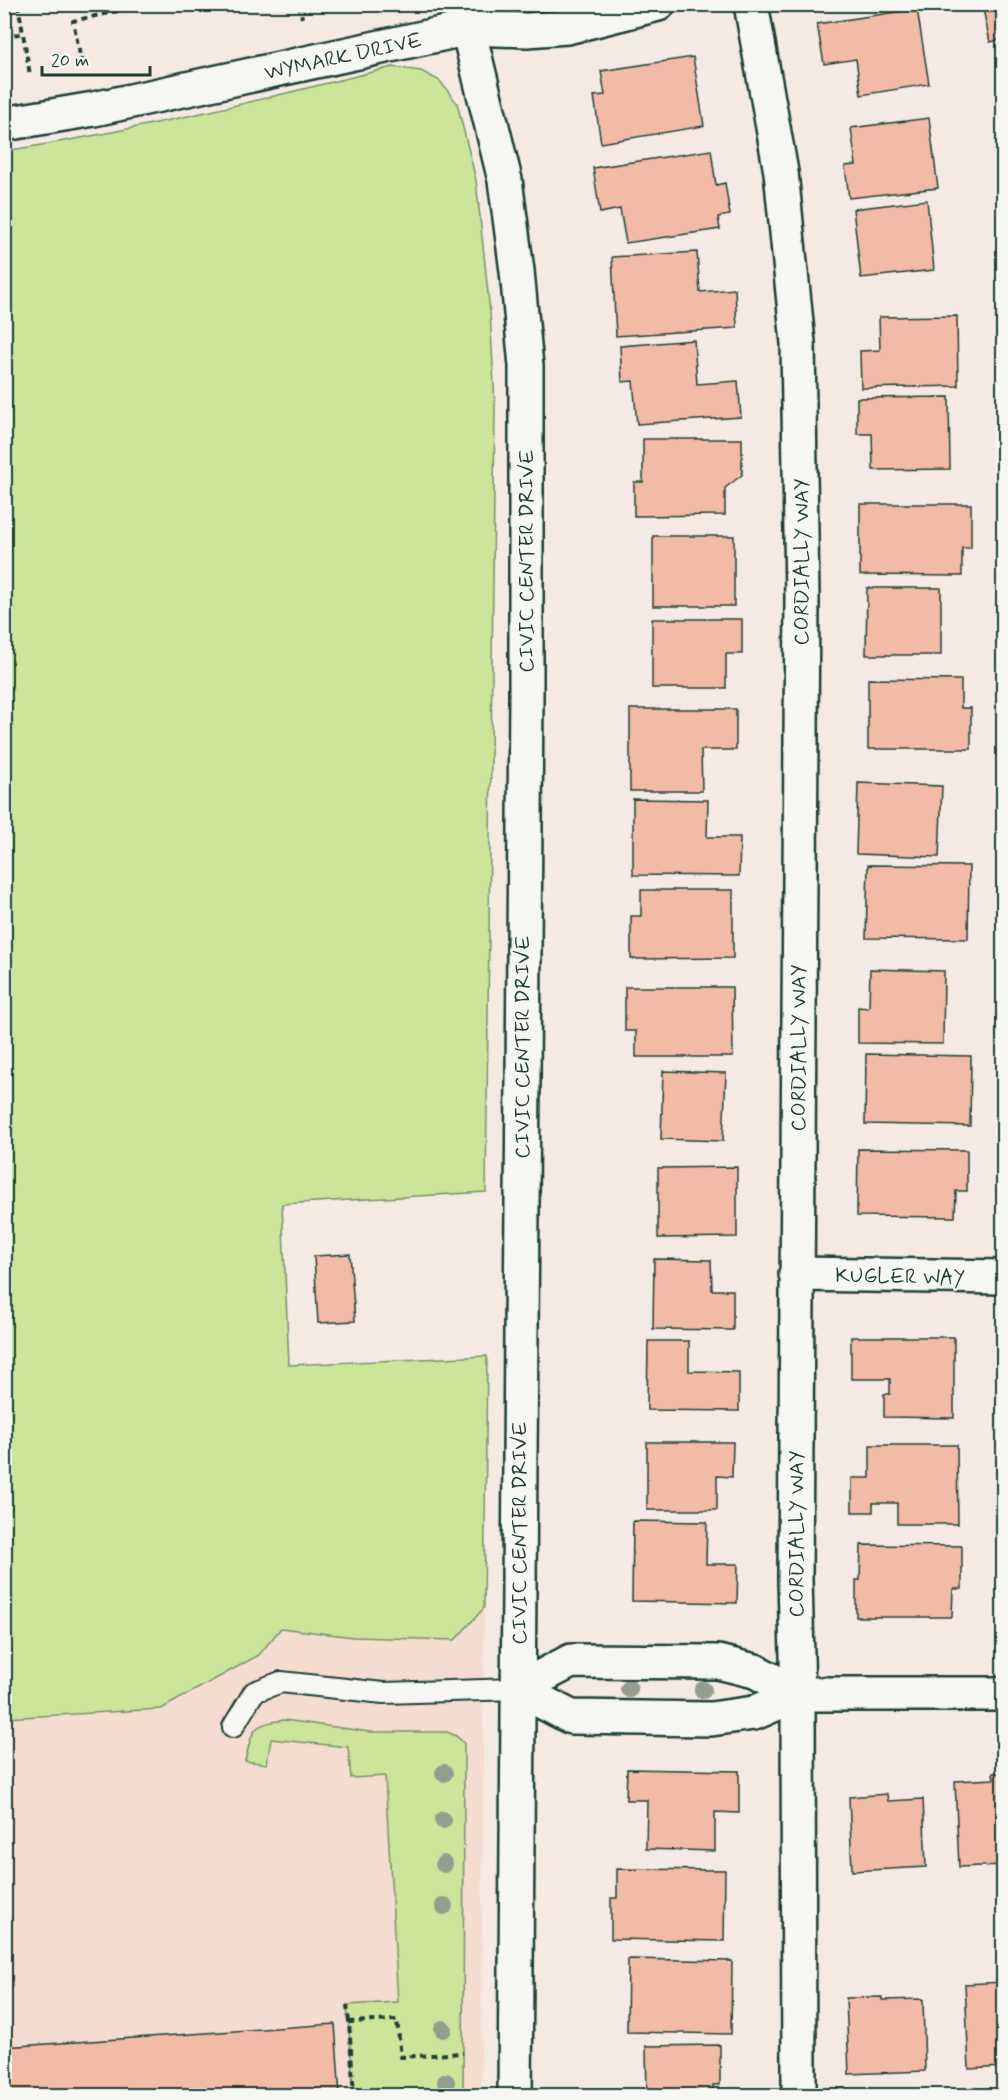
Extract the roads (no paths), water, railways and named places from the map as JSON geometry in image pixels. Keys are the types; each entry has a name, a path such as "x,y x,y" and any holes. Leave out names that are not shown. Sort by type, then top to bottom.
{"street":[{"path":"466,16 494,4"},
{"name":"WYMARK DRIVE","path":"4,124 94,109 466,16 527,30 567,27 658,4"},
{"name":"CORDIALLY WAY","path":"751,4 781,172 798,343 802,609 795,1579 798,1694 799,2096"},
{"name":"CIVIC CENTER DRIVE","path":"466,16 505,180 526,366 526,694 515,2096"},
{"name":"KUGLER WAY","path":"796,1274 1004,1277"},
{"path":"518,1689 571,1661 718,1662 754,1671 798,1694"},
{"path":"518,1689 571,1717 711,1719 754,1713 798,1694 1004,1694"}],"lane":[{"path":"233,1727 254,1692 281,1682 383,1693 518,1689"}]}
